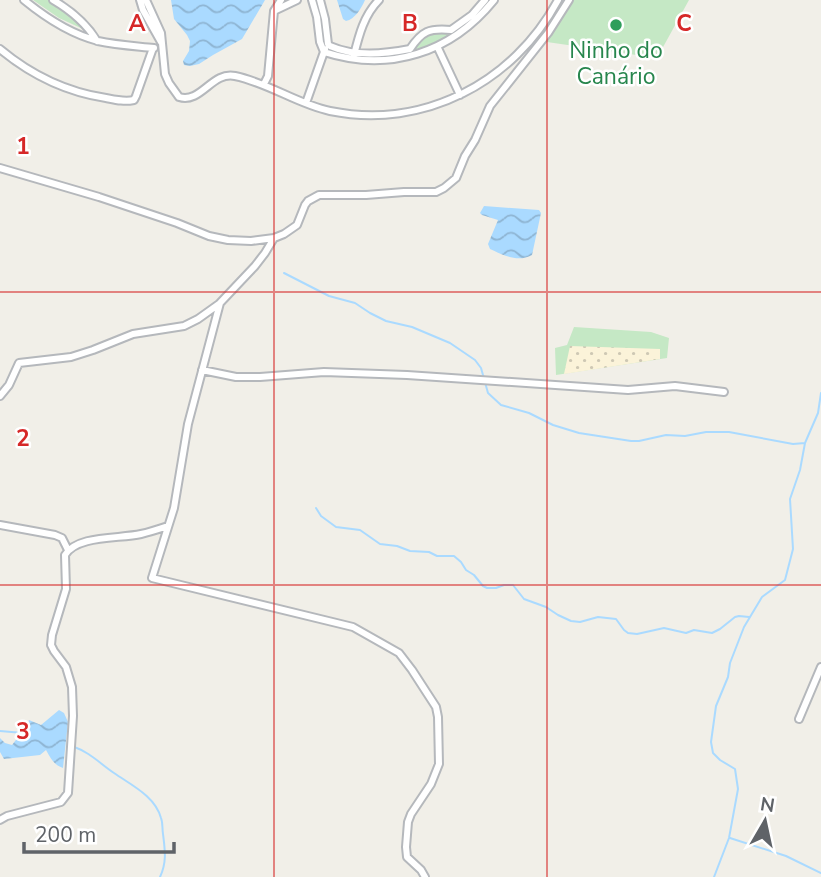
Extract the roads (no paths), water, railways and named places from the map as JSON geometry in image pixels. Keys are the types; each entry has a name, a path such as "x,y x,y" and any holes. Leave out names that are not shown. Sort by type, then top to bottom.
{"street":[{"path":"24,0 65,29 97,41 153,48 162,46"},
{"path":"53,0 62,2 97,41"},
{"path":"134,0 143,10"},
{"path":"140,0 162,46"},
{"path":"146,0 159,28 163,64 169,83 176,94 183,98 192,97 218,78 228,75 264,84 330,111 393,114 429,106 460,95 488,79 517,55 540,29 555,1"},
{"path":"264,84 268,76 274,11 281,0"},
{"path":"274,11 297,0"},
{"path":"312,0 324,52"},
{"path":"306,103 328,44 320,0"},
{"path":"354,56 366,17 379,0"},
{"path":"453,34 485,0"},
{"path":"324,52 354,56 411,52 437,46 478,19 494,0"},
{"path":"0,168 122,204 209,236 228,240 251,241 284,234 298,225 305,205 319,195 436,192 451,183 460,171 485,113 548,33 569,0"},
{"path":"411,52 418,38 428,31 433,29 453,34"},
{"path":"328,44 354,56"},
{"path":"437,46 460,95"},
{"path":"0,49 34,73 58,84 125,101 134,100 153,48"},
{"path":"0,396 9,385 19,363 71,356 133,334 184,326 209,312 255,266 274,238"},
{"path":"220,303 188,424 178,492 152,578 353,627 391,647 405,659 436,707 438,717 439,764 431,784 408,822 407,857 425,877"},
{"path":"202,370 236,376 324,372 628,390 675,386 724,392"},
{"path":"0,525 55,535 62,538 68,550"},
{"path":"0,820 61,802 68,793 72,687 66,667 51,645 66,589 65,555 68,550 83,542 142,534 168,526"},
{"path":"799,719 821,667"}],"water":[{"path":"171,0 265,0 242,39 199,64 190,66 184,65 183,61 189,51 190,41 174,19"},
{"path":"337,0 365,0 355,16 346,21"},
{"path":"484,206 539,210 541,213 532,255 516,258 490,249 488,244 498,220 480,213"},
{"path":"59,710 64,713 68,722 63,768 51,759 46,750 40,755 4,759 0,752 0,738 12,745 25,732 29,720 41,725"}],"waterway":[{"path":"284,273 329,296 355,303 386,321 412,327 450,343 475,360 481,368 488,393 501,405 529,413 553,425 579,433 631,441 666,435 729,432 793,444 805,443"},
{"path":"714,877 729,838 738,789 735,769 713,753 711,742 716,706 744,627 762,597 785,580 793,549 790,499 800,470 805,443 818,413 821,393"},
{"path":"316,508 321,516 336,527 360,530 380,544 429,552 437,556 454,556 483,586 496,588 513,585 524,599 571,621 580,622 598,617 616,619 628,633 637,634 664,628 686,633 694,630 712,633 735,617 749,617"},
{"path":"0,731 23,733"},
{"path":"72,746 94,758 154,803 162,820 165,861 160,877"},
{"path":"730,838 786,856 821,873"}],"place":[{"name":"Ninho do Canário","path":"616,25"}]}
